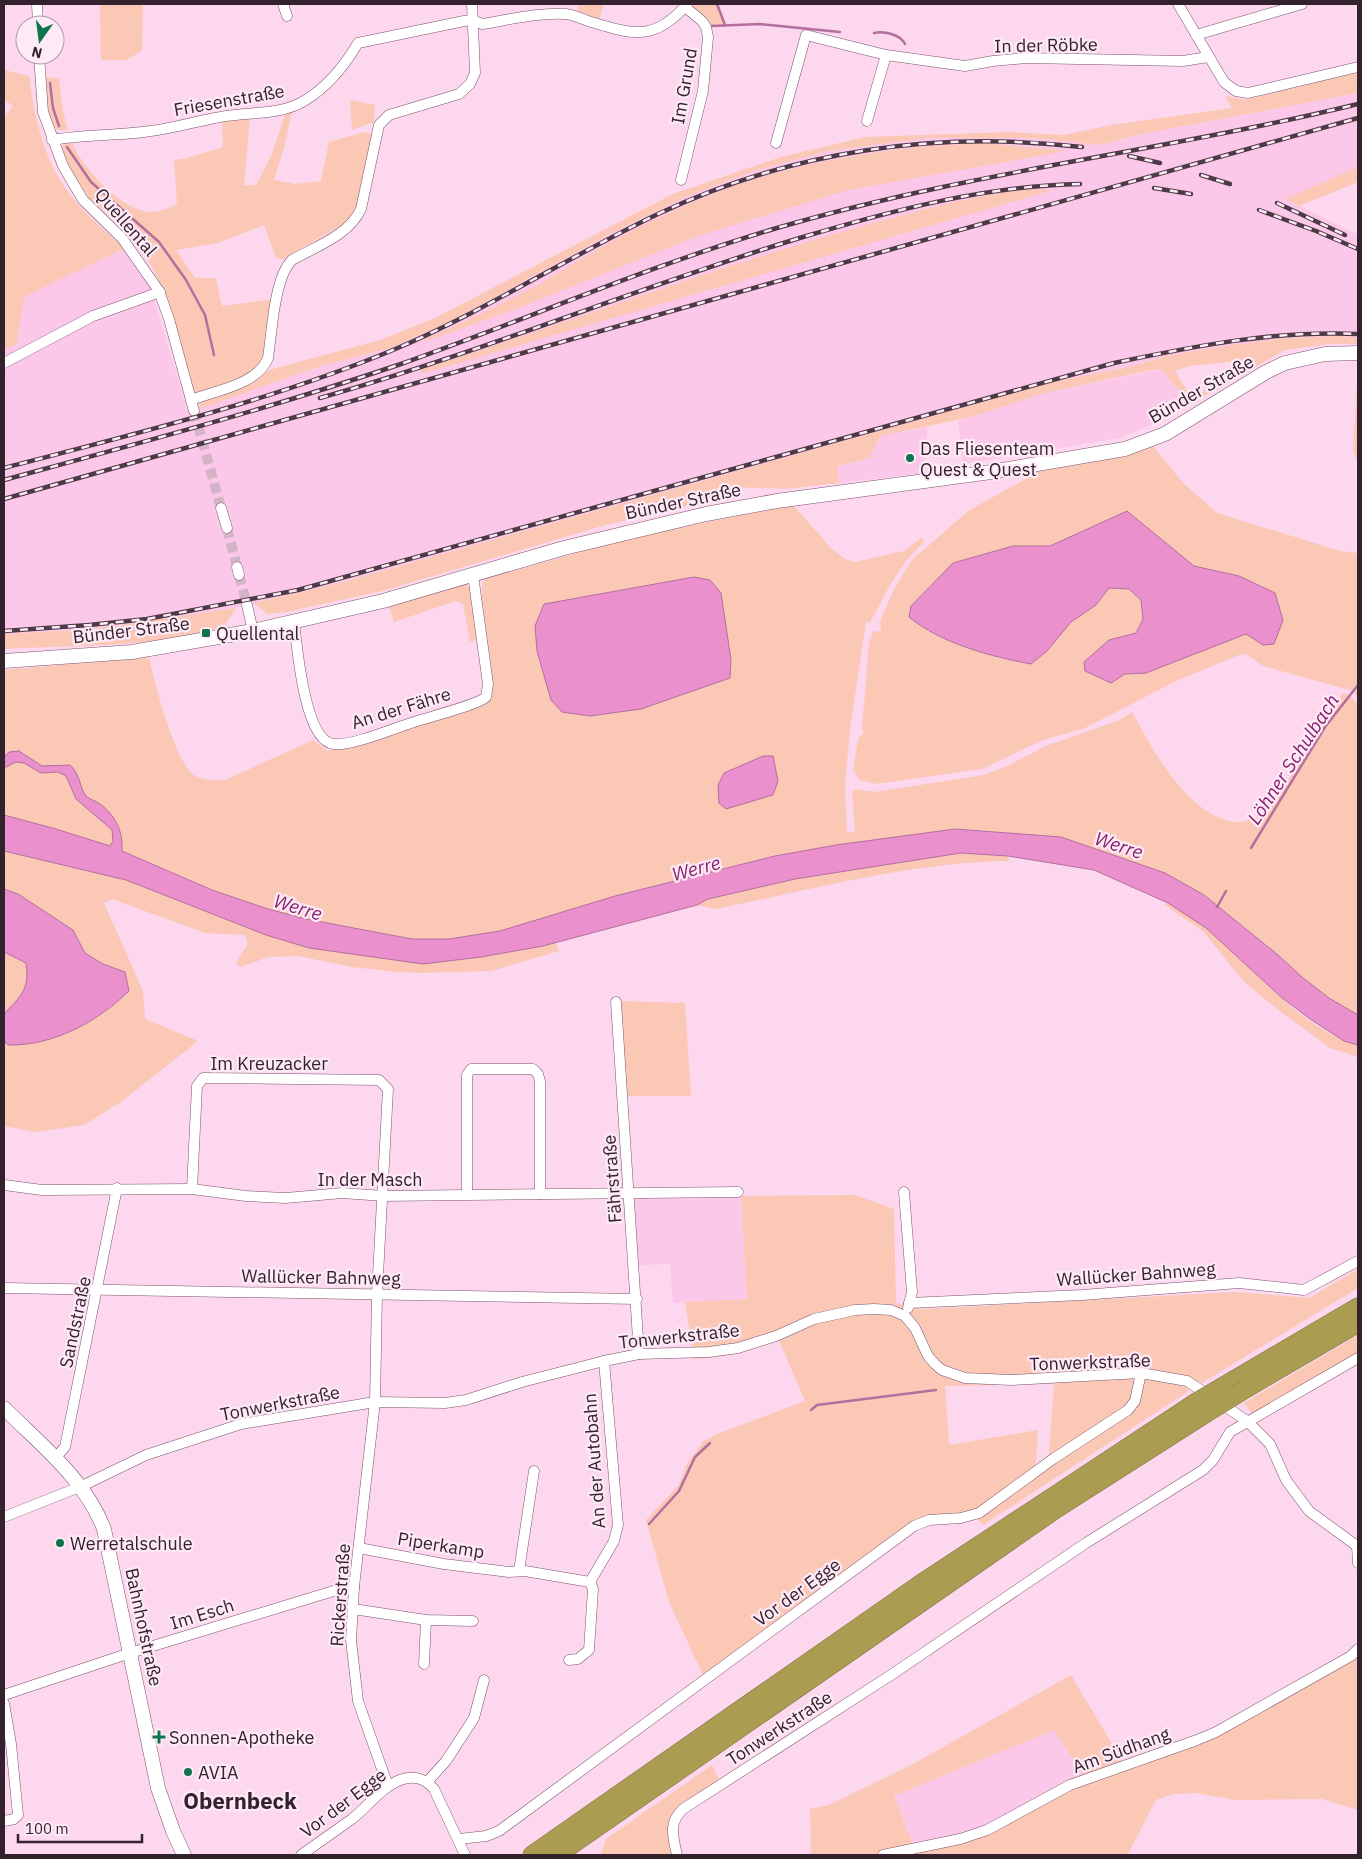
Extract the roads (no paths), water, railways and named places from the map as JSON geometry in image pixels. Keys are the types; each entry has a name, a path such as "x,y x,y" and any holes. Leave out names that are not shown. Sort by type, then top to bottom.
{"highway":[{"path":"557,1855 1200,1409 1222,1387 1358,1307"},
{"path":"532,1855 919,1585 1200,1409 1247,1388 1358,1323"}],"main road":[{"name":"Bünder Straße","path":"4,661 132,652 253,631 383,601 564,548 706,514 777,501 991,472 1125,449 1165,434 1249,382 1285,363 1325,354 1358,353"},
{"name":"Bahnhofstraße","path":"4,1408 82,1486 92,1501 104,1529 158,1788 172,1831 184,1855"}],"street":[{"path":"283,4 287,16"},
{"path":"191,400 252,378 261,371 268,358 280,288 286,266 292,260 342,232 356,220 361,209 379,125 389,115 459,94 470,84 475,73 472,4"},
{"path":"1178,4 1224,82 1236,91 1248,93 1358,67"},
{"path":"1196,35 1302,4"},
{"name":"Friesenstraße","path":"52,140 76,136 150,132 226,116 290,107 318,91 347,62 358,43 473,20 482,24 550,14 567,14 638,34 650,32 664,25 686,5"},
{"name":"Im Grund","path":"681,180 703,92 708,36 702,21 686,5"},
{"name":"In der Röbke","path":"776,143 806,35 886,55 965,66 1026,58 1183,60 1208,57"},
{"path":"866,121 886,55"},
{"name":"Quellental","path":"39,65 43,112 63,166 84,200 122,238 145,268 160,292 169,318 194,411"},
{"path":"4,363 93,316 160,292"},
{"path":"222,508 227,528"},
{"name":"An der Fähre","path":"294,622 302,688 307,705 320,733 326,741 335,744 358,740 486,697 488,684 473,575"},
{"path":"247,605 253,631"},
{"name":"Fährstraße","path":"616,1002 637,1299 639,1354"},
{"path":"467,1194 466,1075 471,1069 533,1069 538,1074 540,1081 540,1194"},
{"name":"Im Kreuzacker","path":"192,1189 198,1086 203,1078 379,1080 386,1085"},
{"name":"Rickerstraße","path":"386,1085 389,1092 377,1294 375,1402 354,1587 351,1656 358,1701 388,1786"},
{"name":"In der Masch","path":"4,1185 42,1190 192,1189 254,1197 286,1198 342,1193 384,1196 738,1192"},
{"name":"Sandstraße","path":"55,1458 66,1447 117,1188"},
{"path":"904,1192 912,1292 905,1316"},
{"name":"Wallücker Bahnweg","path":"910,1303 1082,1295 1239,1283 1304,1290 1358,1261"},
{"name":"Wallücker Bahnweg","path":"4,1288 637,1299"},
{"name":"Tonwerkstraße","path":"4,1516 82,1486 146,1455 241,1424 375,1402 445,1403 466,1400 522,1382 604,1361 639,1354 709,1352 738,1348 776,1336 814,1319 855,1310 891,1310 905,1316 915,1328 928,1356 935,1364 942,1370 965,1378 1011,1380 1141,1373 1187,1381 1247,1421 1270,1444 1286,1480 1309,1511 1358,1546"},
{"path":"1247,1421 1358,1358"},
{"name":"An der Autobahn","path":"590,1582 614,1541 618,1525 604,1361"},
{"name":"Vor der Egge","path":"459,1839 486,1836 499,1831 914,1526 928,1520 961,1518 978,1513 1053,1459 1128,1410 1135,1401 1141,1373"},
{"name":"Tonwerkstraße","path":"677,1855 672,1823 675,1816 683,1809 891,1676 1086,1543 1203,1470 1213,1460 1230,1432 1247,1421"},
{"path":"519,1571 534,1471"},
{"path":"1358,1546 1358,1563"},
{"name":"Piperkamp","path":"359,1548 444,1564 509,1572 519,1571 590,1582"},
{"path":"569,1660 578,1659 589,1650 592,1599 590,1582"},
{"name":"Im Esch","path":"4,1695 130,1653 340,1588 354,1587"},
{"path":"353,1609 426,1620 473,1621"},
{"path":"424,1664 426,1620"},
{"name":"Am Südhang","path":"883,1855 960,1839 987,1830 1070,1785 1216,1732 1351,1656 1358,1649"},
{"path":"465,1855 459,1839 428,1781 446,1761 474,1718 484,1680"},
{"path":"4,1703 11,1744 18,1814 14,1819 4,1821"},
{"name":"Vor der Egge","path":"301,1855 352,1819 388,1786 402,1780 418,1778 428,1781"}],"waterway":[{"path":"717,4 725,25"},
{"path":"712,26 760,24 840,32"},
{"path":"874,33 891,34 905,44"},
{"path":"50,83 53,108 59,126"},
{"path":"67,147 91,182 159,242 186,280 205,315 214,355"},
{"name":"Löhner Schulbach","path":"1251,848 1325,727 1358,685"},
{"name":"Löhner Schulbach","path":"1217,907 1226,891"},
{"path":"811,1410 817,1405 936,1390"},
{"path":"649,1524 679,1491 695,1457 710,1443"}],"tunnel":[{"path":"194,411 221,508"},
{"path":"227,528 237,567"},
{"path":"239,575 247,605"}],"railway":[{"path":"4,480 202,426 349,381 445,348 681,259 777,228 921,192 1285,121 1358,104"},
{"path":"4,499 1358,118"},
{"path":"4,468 200,416 346,369 427,335 658,214 708,192 760,175 812,161 865,150 919,144 973,141 1027,142 1082,147"},
{"path":"1129,156 1160,163"},
{"path":"1201,175 1230,184"},
{"path":"320,398 502,340 742,256 837,227 940,201 1009,189 1080,184"},
{"path":"1154,188 1191,194"},
{"path":"1277,203 1345,235"},
{"path":"1259,210 1358,249"},
{"path":"4,631 147,619 298,590 1114,363 1205,345 1266,337 1327,333 1358,334"}],"place":[{"name":"Das Fliesenteam Quest & Quest","path":"910,458"},
{"name":"Quellental","path":"206,633"},
{"name":"Werretalschule","path":"60,1543"},
{"name":"Sonnen-Apotheke","path":"159,1737"},
{"name":"AVIA","path":"188,1772"}],"district":[{"name":"Obernbeck","path":"240,1800"}],"water label":[{"name":"Werre","path":"1119,845"},
{"name":"Werre","path":"696,868"},
{"name":"Werre","path":"298,907"}]}
